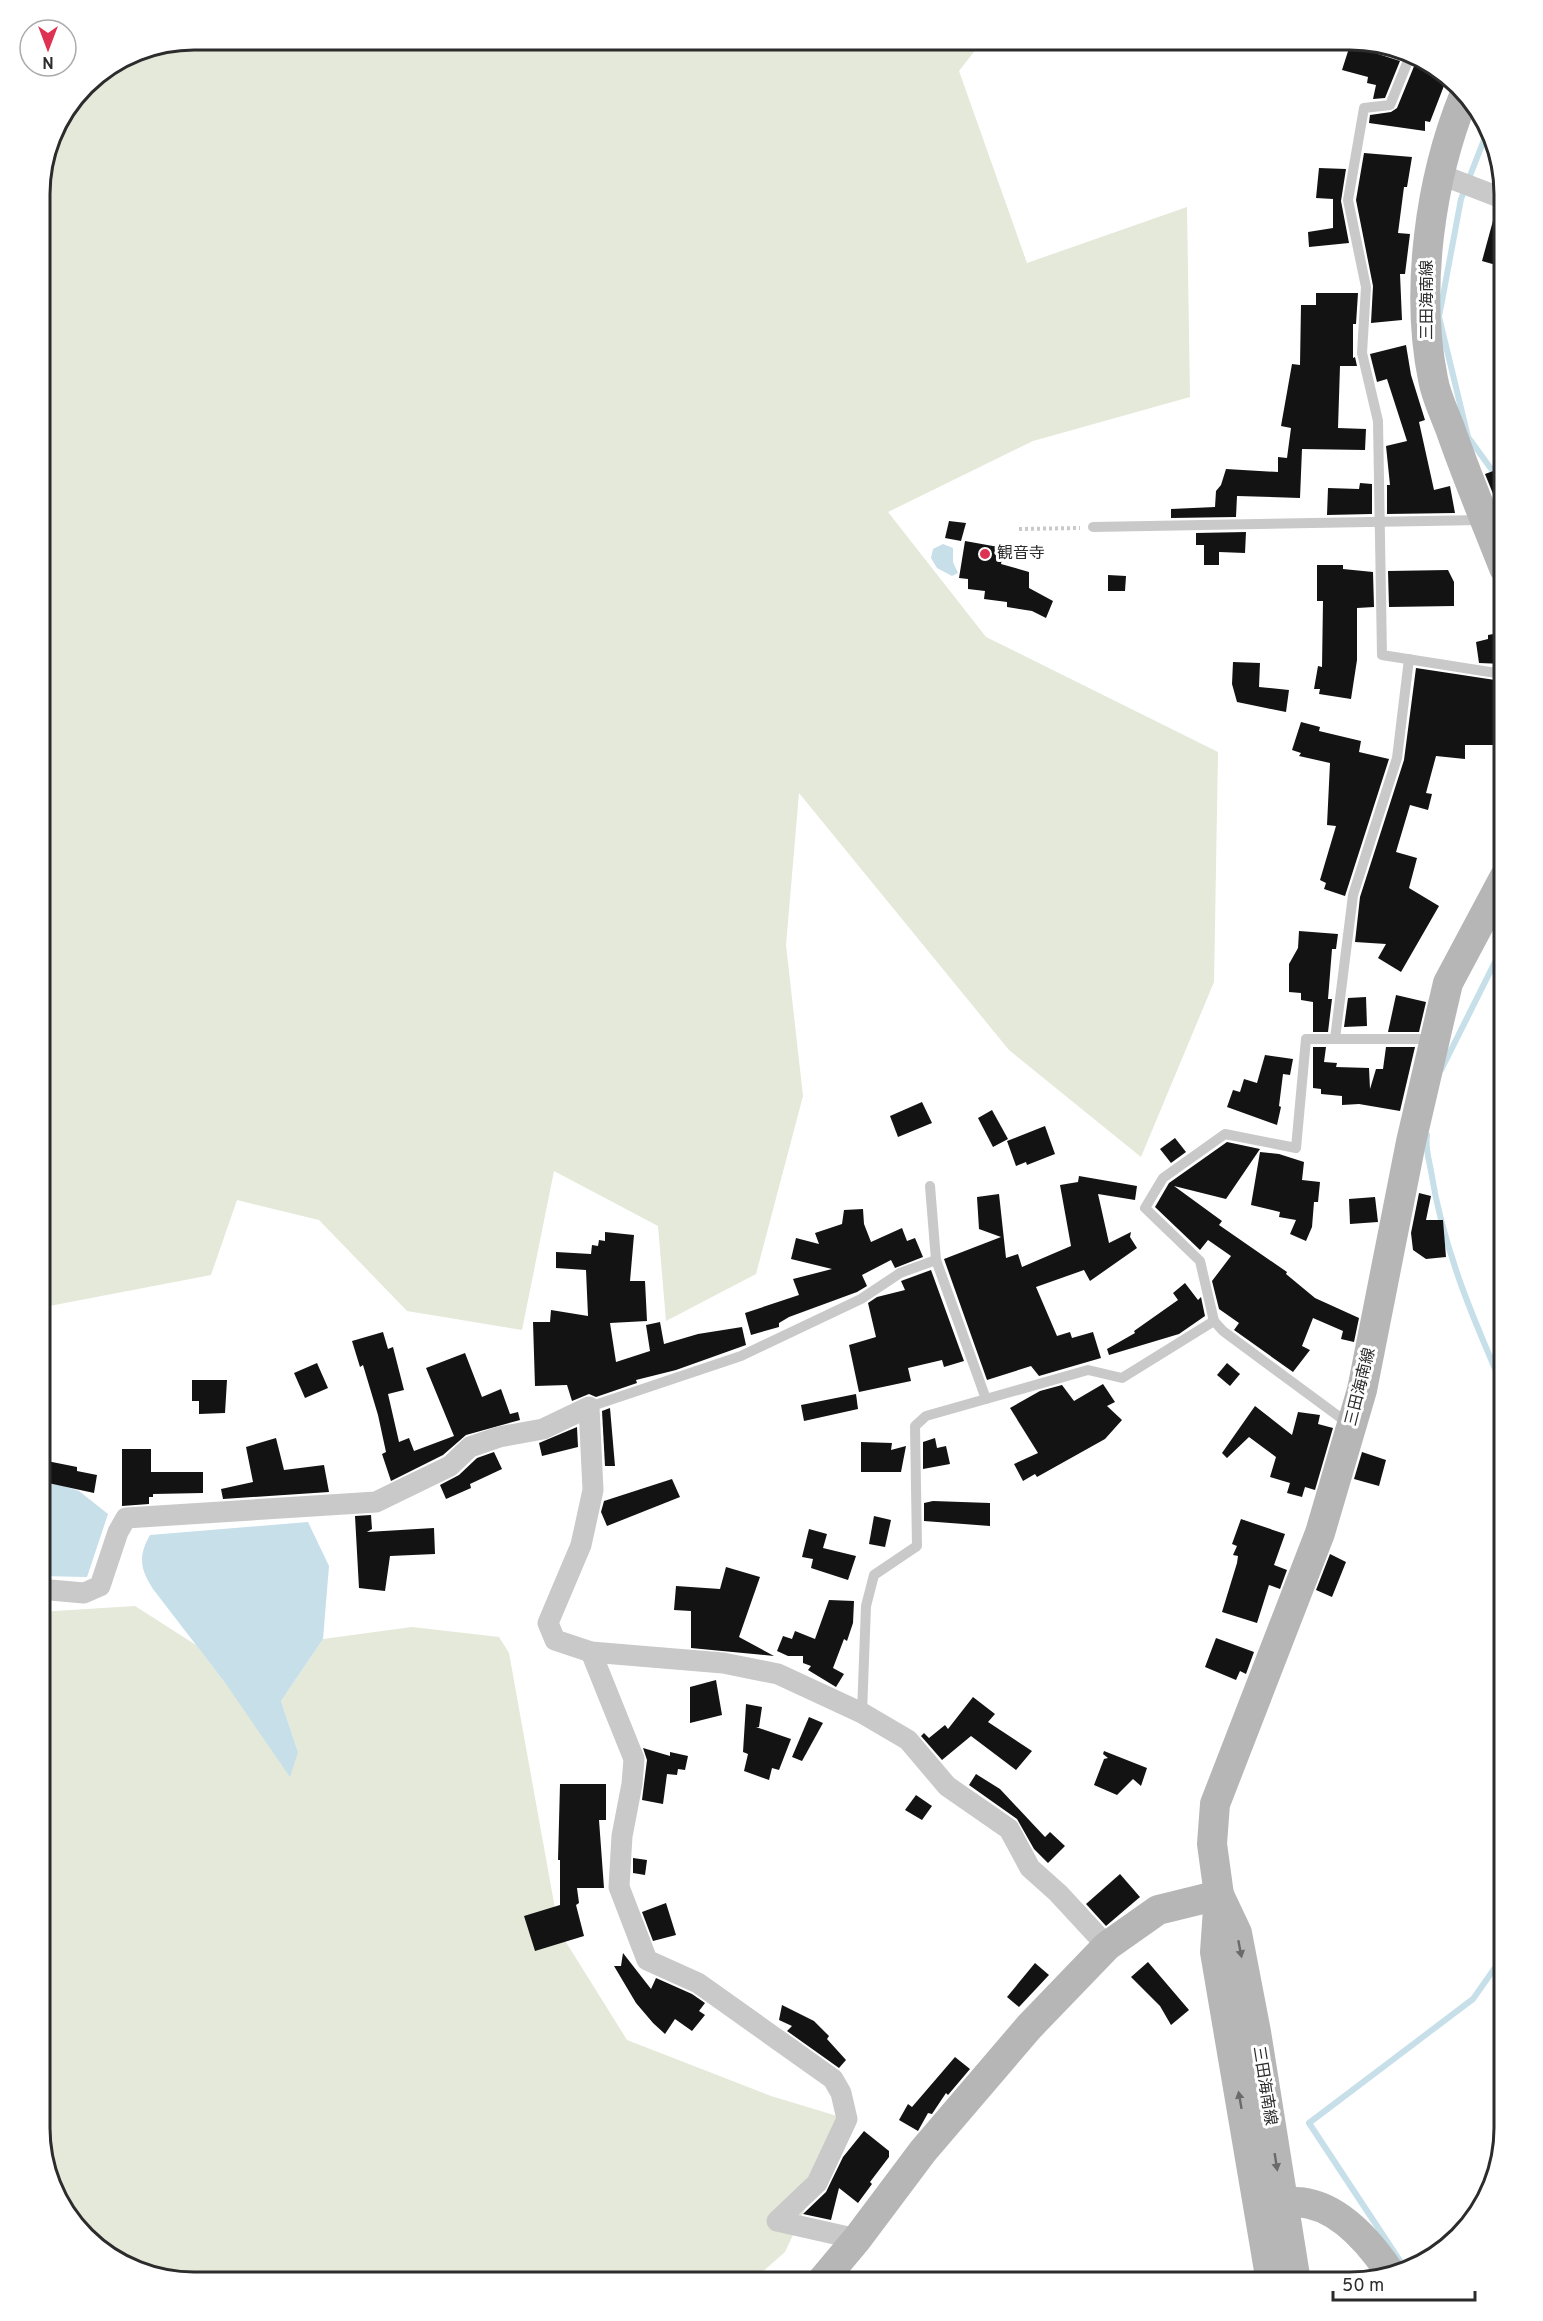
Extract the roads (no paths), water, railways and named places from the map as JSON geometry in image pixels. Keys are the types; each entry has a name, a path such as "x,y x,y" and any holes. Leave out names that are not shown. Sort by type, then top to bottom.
{"main road":[{"name":"三田海南線","path":"1461,103 1452,124 1439,174 1428,259 1426,332 1433,382 1494,543"},
{"name":"三田海南線","path":"1271,2272 1271,2206 1256,2032 1237,1934 1219,1895 1212,1844 1215,1803 1320,1533 1362,1390 1434,1039 1448,983 1494,897"},
{"path":"829,2272 857,2239 923,2151 1029,2028 1107,1946 1158,1910 1219,1895"},
{"path":"1271,2206 1297,2202 1339,2216 1354,2229 1386,2267"},
{"name":"三田海南線","path":"1271,2206 1293,2272"}],"street":[{"path":"1439,174 1494,196"},
{"path":"50,1590 84,1593 100,1586 118,1532 126,1518 376,1502 450,1466 470,1447 498,1437 543,1429 589,1407 593,1490 581,1545 548,1623 555,1640 591,1652 723,1663 778,1674 862,1713 908,1740 947,1785 1009,1829 1030,1869 1058,1893 1107,1946"},
{"path":"591,1652 634,1759 622,1836 619,1887 647,1960 698,1983 833,2079 842,2093 847,2119 817,2183 777,2221 857,2239"}],"lane":[{"path":"1408,62 1390,105 1364,108 1348,200 1366,287 1362,353 1378,421 1382,655 1494,673"},
{"path":"1093,527 1485,520"},
{"path":"1335,1039 1353,895 1397,758 1409,659"},
{"path":"1352,1426 1223,1331 1214,1320 1200,1261 1145,1208 1163,1178 1225,1134 1296,1148 1306,1039 1434,1039"},
{"path":"930,1186 936,1260 986,1399"},
{"path":"589,1407 741,1356 861,1299 900,1273 936,1260"},
{"path":"862,1713 866,1606 874,1575 917,1546 915,1426 926,1416 1088,1370 1122,1378 1214,1320"}],"water":[{"path":"943,544 953,548 953,562 958,573 952,576 937,568 931,558 933,549"},
{"path":"50,1482 79,1491 108,1514 87,1577 50,1576"},
{"path":"308,1522 329,1566 323,1639 281,1701 298,1752 290,1777 226,1684 153,1589 143,1569 142,1556 150,1535"}],"waterway":[{"path":"1484,141 1461,199 1439,317 1468,437 1494,473"},
{"path":"1441,1070 1494,964"},
{"path":"1427,1135 1426,1144 1443,1228 1460,1283 1494,1366"},
{"path":"1401,2262 1309,2123 1473,1999 1494,1969"}],"place":[{"name":"観音寺","path":"985,554"}]}
